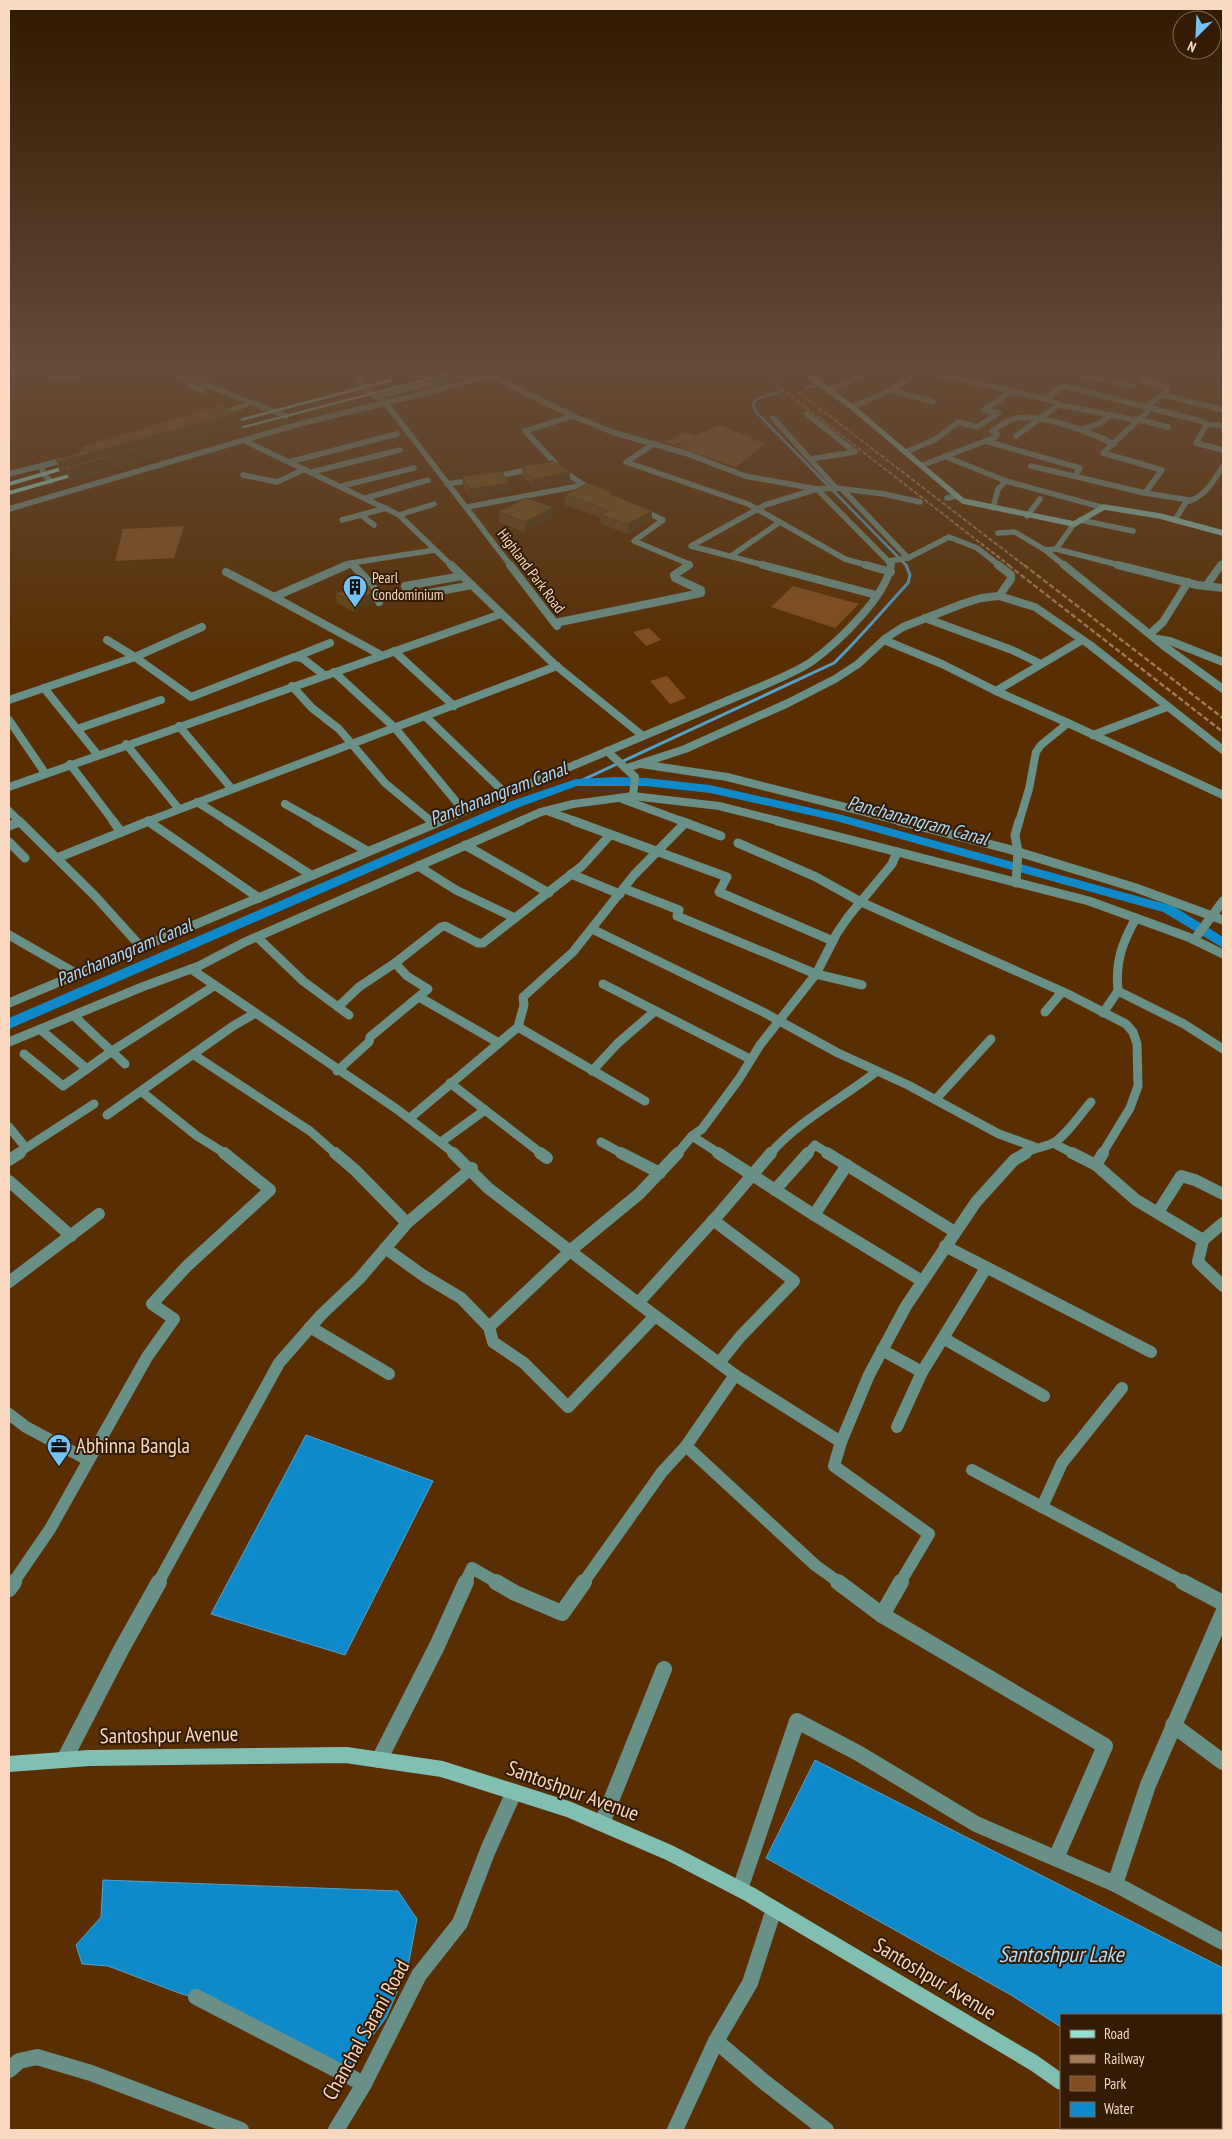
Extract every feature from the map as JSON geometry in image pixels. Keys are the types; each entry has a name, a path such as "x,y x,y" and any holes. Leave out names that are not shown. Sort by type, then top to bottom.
{"main road":[{"path":"9,484 42,470 55,468"},
{"path":"9,493 89,470"}],"street":[{"path":"9,474 48,468"},
{"path":"9,509 150,468"},
{"path":"304,468 398,515 557,666 643,736"},
{"path":"243,475 278,482 319,468"},
{"path":"342,486 414,468"},
{"name":"Highland Park Road","path":"436,468 468,507 556,625 701,593 702,590 675,578 674,575 689,566 689,564 634,541 635,538 662,520 634,507"},
{"path":"486,478 539,468"},
{"path":"558,468 584,485 601,492"},
{"path":"642,468 757,509 845,559 891,572"},
{"path":"9,1004 367,851 505,794 611,754 643,736 755,689 809,663 828,650 853,624 887,581 891,572 891,561 817,489 800,484 758,479 725,468"},
{"path":"819,468 908,558"},
{"path":"926,468 963,501 1027,516 1133,531"},
{"path":"972,468 1006,481 1101,507 1175,520 1223,533"},
{"path":"1039,468 1145,493 1189,500 1197,499 1215,480 1222,468"},
{"path":"1075,476 1079,468"},
{"path":"1145,493 1162,470 1154,468"},
{"path":"42,470 51,481"},
{"path":"448,484 476,479"},
{"path":"366,498 428,480"},
{"path":"1215,480 1223,481"},
{"path":"993,508 998,489 1006,481"},
{"path":"468,507 584,485"},
{"path":"876,595 691,546 757,509 817,489 827,488 884,494 920,502"},
{"path":"948,498 957,496"},
{"path":"1027,516 1040,499"},
{"path":"1175,520 1189,500"},
{"path":"398,515 434,504"},
{"path":"1056,549 1077,522 1101,507"},
{"path":"342,520 386,508"},
{"path":"360,515 374,525"},
{"path":"731,556 780,522"},
{"path":"998,533 1015,532 1045,550 1223,689"},
{"path":"891,561 908,558 949,537 958,538 988,556 1009,572 1011,579 1000,594"},
{"path":"1045,550 1056,549 1188,582 1223,588"},
{"path":"274,597 351,563 435,550"},
{"path":"351,563 372,584 377,592 379,602"},
{"path":"1206,586 1223,563"},
{"path":"226,572 381,656"},
{"path":"462,576 405,586 410,595 413,596 472,586"},
{"path":"1153,636 1188,582"},
{"path":"626,767 684,749 788,703 835,679 858,664 884,640 903,627 980,598 1000,594 1035,607 1082,640 1223,750"},
{"path":"9,787 97,754 501,614"},
{"path":"925,618 1012,650 1041,664"},
{"path":"9,700 136,657 202,627"},
{"path":"1153,636 1223,662"},
{"path":"107,640 136,657 191,697 330,643"},
{"path":"884,640 942,664 996,691 1223,795"},
{"path":"996,691 1082,640"},
{"path":"394,651 454,706"},
{"path":"294,658 302,658 324,675"},
{"path":"57,858 179,809 557,666"},
{"path":"334,672 394,728 464,811"},
{"path":"292,686 312,708 339,730 385,783 433,824"},
{"path":"44,688 97,754"},
{"path":"77,729 161,700"},
{"path":"1093,735 1167,707"},
{"path":"426,717 505,794"},
{"path":"9,720 45,773"},
{"path":"1016,883 1018,852 1015,835 1027,797 1036,752 1068,723"},
{"path":"179,726 232,789"},
{"path":"126,744 179,809"},
{"path":"611,754 635,776 633,793"},
{"path":"70,764 121,832"},
{"path":"637,764 727,777 1018,852 1083,870 1210,919 1223,920"},
{"path":"9,1042 191,969 257,937 465,845 548,811 573,804 622,799 633,793 718,806 1089,901 1136,918 1197,936 1223,954"},
{"path":"622,799 721,836"},
{"path":"198,802 311,875"},
{"path":"285,804 367,851"},
{"path":"9,811 95,896 142,948"},
{"path":"548,811 727,877 719,892 833,941"},
{"path":"148,821 259,898"},
{"path":"9,826 19,822"},
{"path":"410,1118 450,1082 518,1027 524,1006 523,997 566,959 634,875 685,823"},
{"path":"338,1006 360,987 395,963 441,927 448,927 481,943 549,893 591,858 610,834"},
{"path":"9,842 25,858"},
{"path":"738,843 793,865 843,890 861,902 1062,992 1126,1024 1138,1040 1137,1090 1124,1119 1107,1143 1096,1165"},
{"path":"465,845 549,893"},
{"path":"489,1327 571,1250 639,1194 692,1136 702,1128 738,1079 750,1059 816,974 848,917 892,864 897,852"},
{"path":"418,866 456,890 515,918"},
{"path":"571,874 679,910 677,916 816,974 862,985"},
{"path":"1197,936 1223,901"},
{"path":"1103,1013 1118,991 1115,974 1118,951 1136,918"},
{"path":"592,929 936,1099 999,1134 1035,1147"},
{"path":"9,935 77,974"},
{"path":"257,937 303,981 349,1015"},
{"path":"337,1071 369,1042 370,1037 428,989 407,976 395,963"},
{"path":"191,969 337,1071 410,1118 472,1168 488,1188 571,1250 638,1304 735,1375 841,1442"},
{"path":"603,984 750,1059"},
{"path":"24,1054 63,1086 112,1051 214,986"},
{"path":"1118,991 1176,1019 1223,1049"},
{"path":"1045,1012 1062,992"},
{"path":"418,997 499,1043"},
{"path":"592,1071 618,1043 655,1011"},
{"path":"107,1115 233,1026 254,1014"},
{"path":"74,1016 125,1064"},
{"path":"518,1027 645,1101"},
{"path":"41,1030 87,1069"},
{"path":"936,1099 991,1039"},
{"path":"194,1055 310,1131 355,1170 407,1223"},
{"path":"638,1304 785,1139 812,1117 853,1090 877,1070"},
{"path":"450,1082 547,1158"},
{"path":"9,1589 50,1529 147,1357 174,1319 152,1304 188,1266 270,1190 226,1154 197,1136 142,1092"},
{"path":"882,1615 929,1534 834,1466 841,1442 869,1375 906,1306 976,1202 1014,1160 1035,1147 1052,1143 1061,1137 1091,1102"},
{"path":"9,1160 94,1104"},
{"path":"440,1142 485,1110"},
{"path":"9,1127 26,1148"},
{"path":"692,1136 922,1282"},
{"path":"601,1142 660,1173"},
{"path":"1052,1143 1096,1165 1136,1200 1203,1240"},
{"path":"775,1190 815,1145 955,1232"},
{"path":"814,1215 847,1165"},
{"path":"64,1760 122,1648 200,1511 279,1363 310,1327 359,1279 407,1223 472,1168"},
{"path":"1158,1212 1181,1176 1195,1180 1223,1194"},
{"path":"9,1181 71,1236"},
{"path":"9,1282 99,1214"},
{"path":"713,1220 794,1281 740,1337 719,1363"},
{"path":"1223,1223 1203,1240 1198,1262 1223,1286"},
{"path":"945,1246 1152,1352"},
{"path":"385,1248 424,1276 461,1298 489,1327 493,1342 524,1363 568,1407 655,1316"},
{"path":"896,1427 922,1372 986,1268"},
{"path":"310,1327 389,1374"},
{"path":"942,1338 1044,1396"},
{"path":"882,1350 922,1372"},
{"path":"379,1760 437,1646 472,1568 515,1593 562,1612 662,1472 686,1446 735,1375"},
{"path":"1042,1507 1062,1464 1122,1388"},
{"path":"9,1414 26,1427 88,1460"},
{"path":"686,1446 815,1565 882,1615 1105,1746 1056,1858"},
{"path":"972,1470 1223,1603"},
{"path":"1115,1884 1148,1785 1223,1613"},
{"path":"602,1823 664,1669"},
{"path":"740,1889 796,1721 858,1754 976,1824 1115,1884 1223,1942"},
{"path":"1173,1725 1223,1762"},
{"name":"Santoshpur Avenue","path":"9,1764 64,1760 346,1755 442,1769 568,1809 670,1852 740,1889 1034,2063 1060,2081"},
{"name":"Chanchal Sarani Road","path":"336,2130 364,2084 419,1975 460,1923 488,1850 514,1792"},
{"path":"675,2130 716,2041 750,1983 774,1909"},
{"path":"196,1997 364,2084"},
{"path":"716,2041 763,2081 826,2130"},
{"path":"10,2068 19,2061 37,2057 91,2073 241,2130"}],"green space":[{"path":"184,526 174,558 115,561 123,529"},
{"path":"793,586 859,604 835,628 771,607"},
{"path":"649,628 661,640 646,646 633,632"},
{"path":"667,676 686,698 670,704 650,681"}],"water":[{"path":"306,1435 433,1481 345,1655 211,1614"},
{"name":"Santoshpur Lake","path":"815,1760 1223,1968 1223,2130 1207,2129 1222,2129 1222,2014 1060,2014 1060,2026 1011,1995 766,1858"},
{"path":"103,1880 398,1891 417,1919 408,1966 386,2018 346,2070 241,2012 179,1993 108,1966 82,1964 76,1945 101,1917"}],"building":[{"path":"523,468 564,468 570,472 532,479"},
{"path":"501,471 509,483 469,489 462,477"},
{"path":"588,483 652,511 628,524 600,515 609,510 565,495"},
{"path":"526,498 553,507 525,522 498,512"},
{"path":"369,586 372,593 352,602 335,593"}],"waterway":[{"path":"811,468 907,566"},
{"path":"576,783 834,663 908,583 910,575 906,565"},
{"name":"Panchanangram Canal","path":"9,1024 513,805 576,783 646,782 710,789 838,818 1168,909 1223,943"}],"railway":[{"path":"884,468 1010,566"},
{"path":"897,468 1025,566"},
{"path":"1008,565 1223,732"},
{"path":"1024,565 1223,718"}],"place":[{"name":"Pearl Condominium","path":"355,608"},
{"name":"Abhinna Bangla","path":"59,1467"}]}
